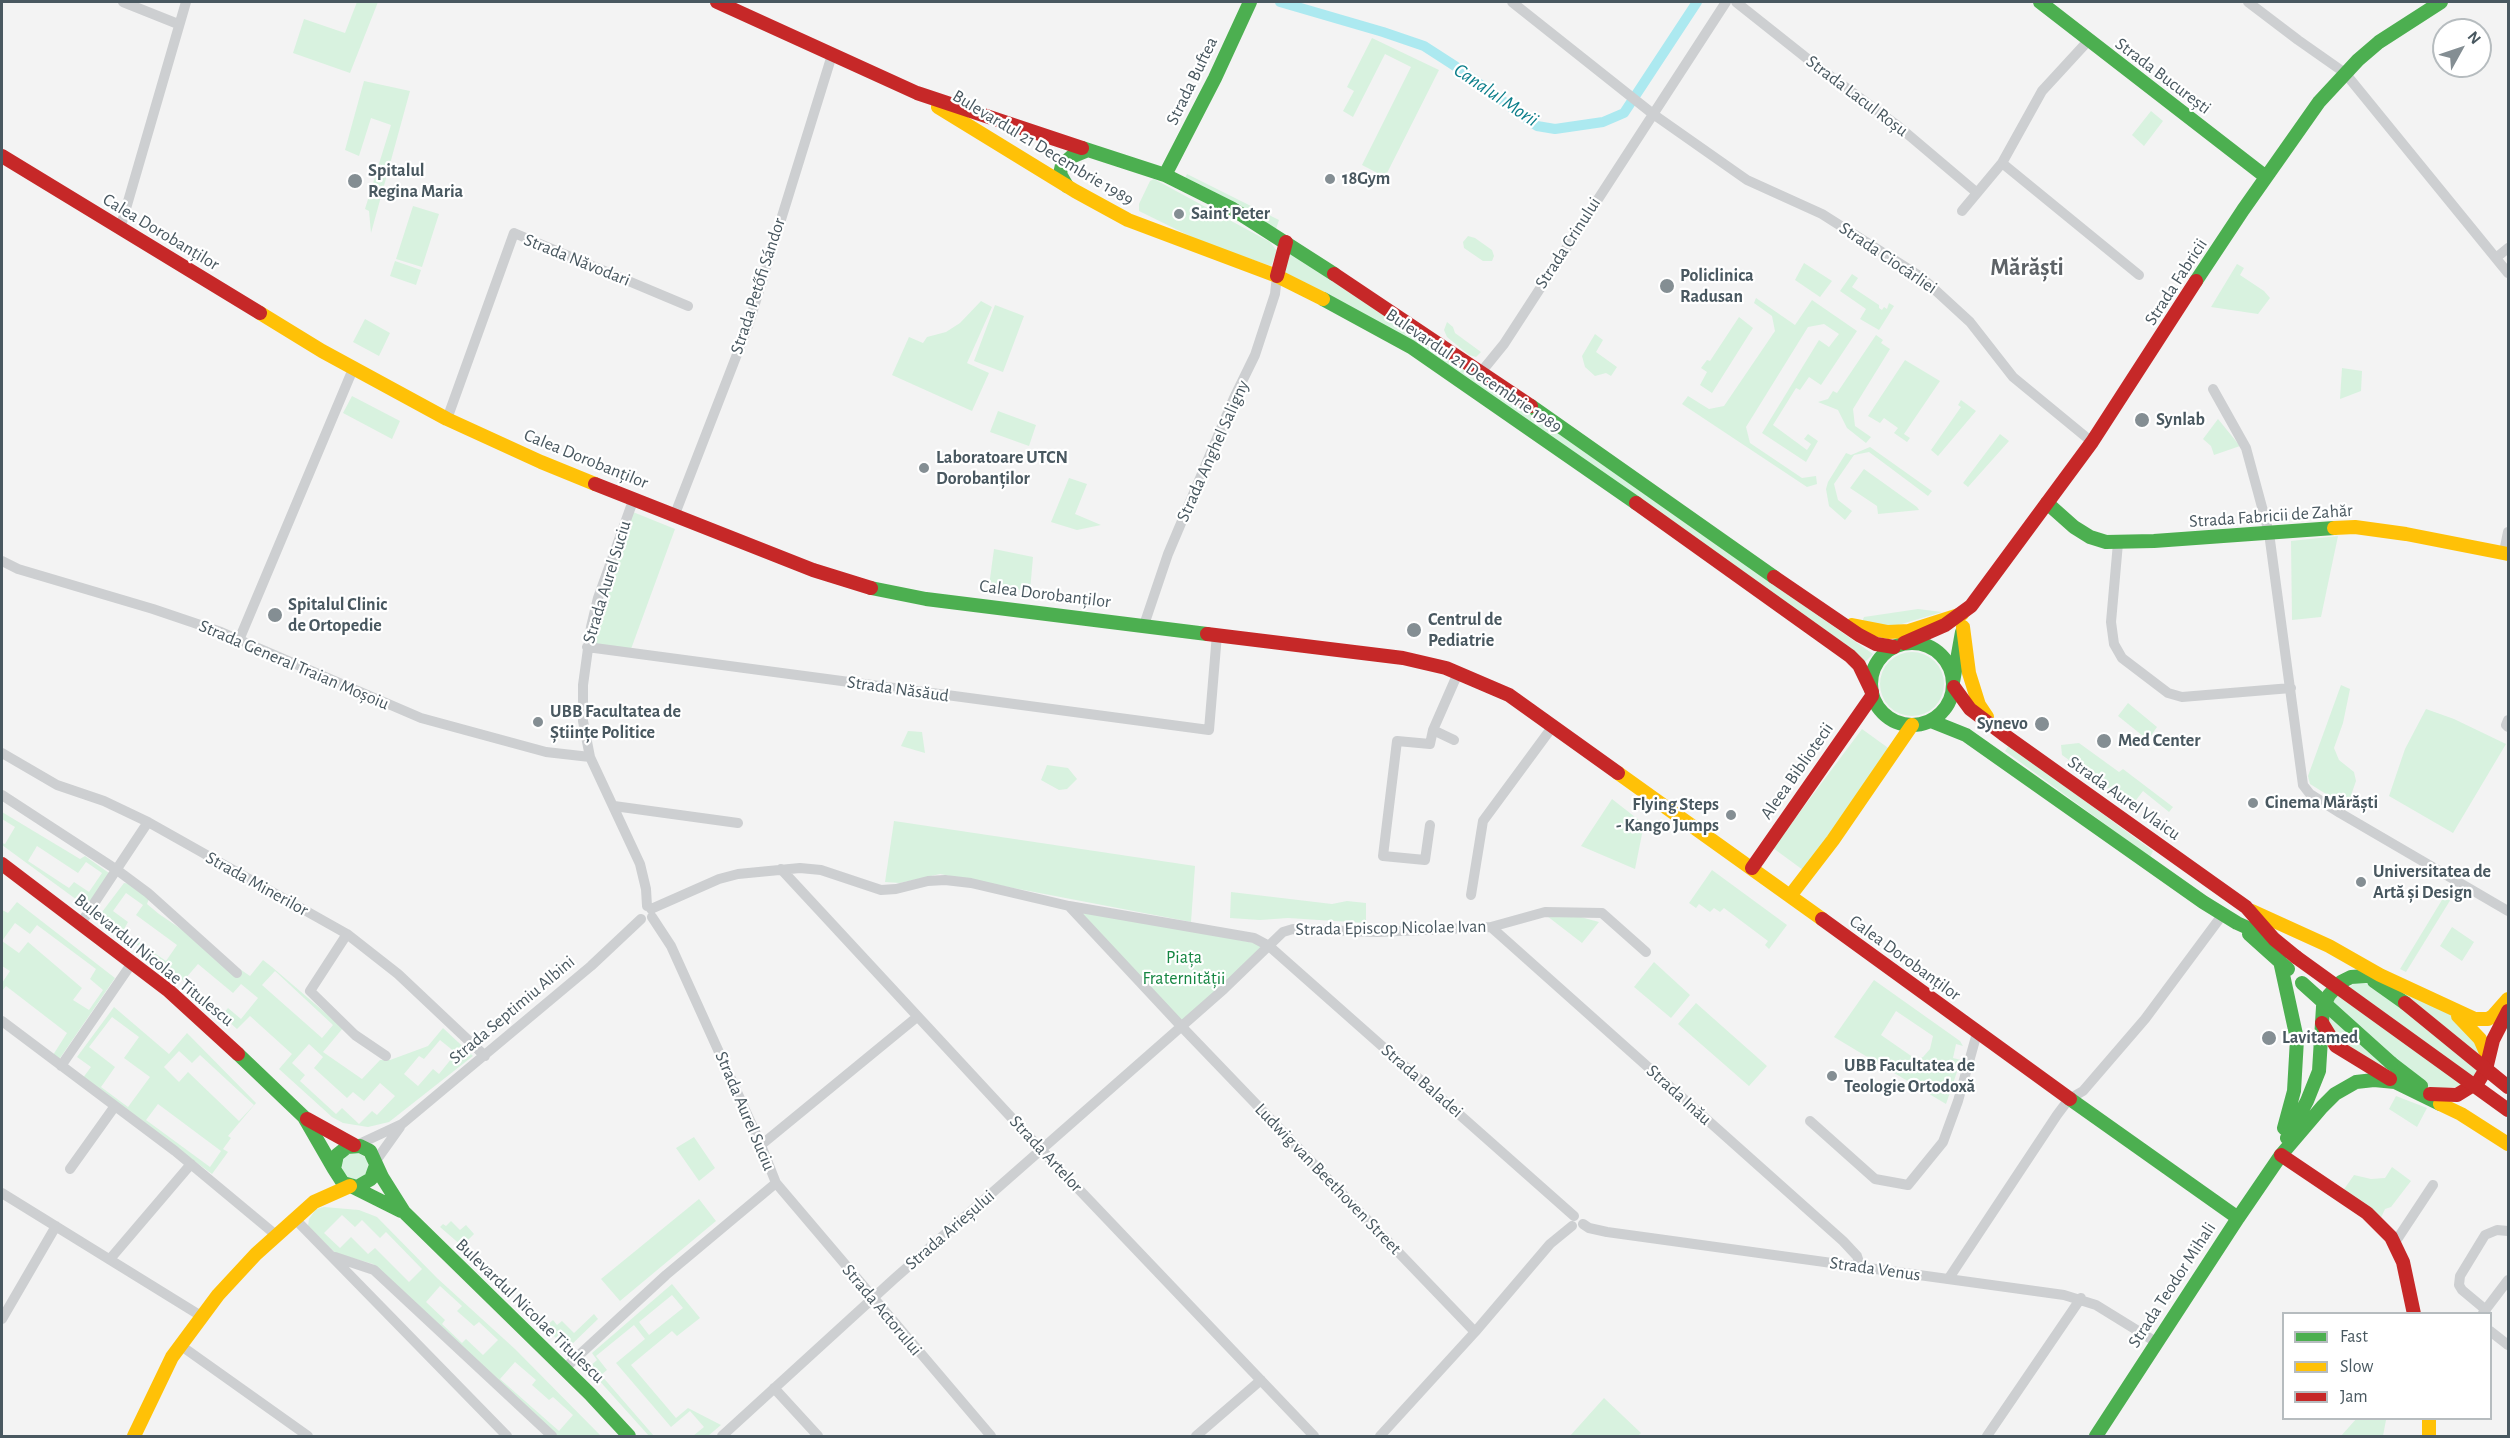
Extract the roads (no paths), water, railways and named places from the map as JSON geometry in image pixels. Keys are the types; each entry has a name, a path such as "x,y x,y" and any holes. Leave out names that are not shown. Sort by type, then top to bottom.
{"main road":[{"name":"Bulevardul 21 Decembrie 1989","path":"717,2 917,93 1165,175 1231,208 1482,371 1838,621 1876,644 1899,645"},
{"name":"Strada Buftea","path":"1165,175 1215,78 1250,2"},
{"name":"Strada București","path":"2040,2 2266,177"},
{"name":"Strada Fabricii","path":"1953,684 1964,617 2092,442 2266,177 2319,102 2345,73 2379,42 2440,2"},
{"name":"Bulevardul 21 Decembrie 1989","path":"917,93 1067,186 1135,222 1277,276 1374,324 1412,347 1632,500 1850,656 1859,665 1872,694"},
{"path":"1067,186 1060,174 1062,165 1088,150"},
{"name":"Calea Dorobanților","path":"2,156 353,369 447,419 541,462 813,570 864,587 926,599 1403,658 1458,673 1509,695 1752,868 1977,1033 2238,1218"},
{"path":"1277,276 1286,243"},
{"name":"Strada Fabricii de Zahăr","path":"2047,503 2074,527 2090,537 2106,542 2364,528 2506,553"},
{"name":"Strada Fabricii","path":"1899,645 1964,617"},
{"path":"1838,621 1869,630 1909,631 1964,617 1966,657 1973,689 1979,705 1994,728"},
{"path":"1924,644 1941,655 1948,663 1953,684 1949,703 1938,717 1930,721 1912,725 1902,724 1885,715 1876,704 1872,694 1872,674 1875,665 1887,651 1899,645 1924,644"},
{"name":"Strada Aurel Vlaicu","path":"1953,684 1970,709 1994,728 2246,907 2274,939 2296,957 2508,1110"},
{"name":"Aleea Bibliotecii","path":"1752,868 1872,694"},
{"name":"Strada Aurel Vlaicu","path":"1930,721 1966,735 2223,914 2237,923 2274,939"},
{"path":"1790,896 1833,840 1912,725"},
{"name":"Bulevardul Nicolae Titulescu","path":"2,864 204,1021 304,1117 355,1145"},
{"path":"2246,907 2330,946 2380,975 2475,1019 2488,1019 2508,999"},
{"path":"2237,923 2391,1062 2434,1095"},
{"path":"2280,961 2295,1026 2297,1059 2292,1102 2280,1139 2280,1157"},
{"path":"2363,975 2406,1003 2508,1087"},
{"path":"2280,1157 2285,1141 2307,1101 2319,1071 2323,1007 2329,995 2342,982 2351,977 2380,975"},
{"path":"2322,1022 2331,1040 2342,1051 2395,1082 2418,1091 2446,1096 2465,1092 2483,1076 2487,1065 2484,1047 2474,1031 2452,1010"},
{"path":"2483,1076 2493,1040 2508,1011"},
{"path":"2280,1157 2322,1107 2345,1087 2365,1080 2395,1082"},
{"path":"2418,1091 2508,1144"},
{"name":"Bulevardul Nicolae Titulescu","path":"304,1117 335,1171"},
{"path":"315,1202 368,1182 375,1172 376,1163 370,1151 355,1145 339,1153 335,1159 335,1171 340,1181 351,1187"},
{"path":"2280,1157 2367,1213 2394,1244 2403,1262 2414,1312"},
{"name":"Strada Teodor Mihali","path":"2096,1437 2156,1342 2280,1157"},
{"name":"Bulevardul Nicolae Titulescu","path":"376,1163 404,1212 630,1437"},
{"path":"135,1437 155,1389 180,1345 201,1316 232,1278 276,1235 315,1202 335,1171"},
{"name":"Bulevardul Nicolae Titulescu","path":"351,1187 404,1212"},
{"path":"2429,1420 2429,1437"}],"street":[{"path":"123,2 178,24"},
{"path":"120,229 186,2"},
{"name":"Strada Ciocârliei","path":"1512,2 1642,106 1747,180 1822,214 1922,277 1970,322 2013,377 2092,442"},
{"name":"Strada Crinului","path":"1482,371 1504,344 1726,2"},
{"name":"Strada Lacul Roșu","path":"1736,2 1898,126 1976,192"},
{"path":"2248,2 2345,73 2508,273"},
{"path":"1962,211 2002,163 2042,91 2088,40"},
{"name":"Strada Petőfi Sándor","path":"675,514 748,326 832,55"},
{"path":"2002,163 2139,275"},
{"name":"Strada Năvodari","path":"447,419 514,233 688,306"},
{"path":"2497,257 2508,248"},
{"name":"Strada Anghel Saligny","path":"1144,625 1174,539 1234,398 1255,355 1275,294 1277,276"},
{"path":"239,640 353,369"},
{"path":"2213,389 2246,448 2269,533 2303,786 2310,794 2508,911"},
{"name":"Strada Aurel Suciu","path":"564,1369 666,1275 776,1183 671,946 648,913 646,889 640,864 590,756 583,722 587,647 598,598 634,498"},
{"path":"2506,553 2508,532"},
{"path":"2118,543 2111,622 2114,644 2122,658 2168,693 2182,697 2291,687"},
{"name":"Strada General Traian Moșoiu","path":"2,561 18,569 153,609 239,640 421,718 546,752 590,756"},
{"name":"Strada Năsăud","path":"587,647 1209,730 1217,634"},
{"path":"1431,825 1425,860 1383,856 1397,741 1430,744 1433,730 1458,673"},
{"path":"2508,720 2506,725 2508,726"},
{"path":"1471,895 1483,821 1553,726"},
{"path":"1433,730 1454,740"},
{"name":"Strada Minerilor","path":"2,753 57,785 104,801 148,822 347,934 398,974 485,1056"},
{"path":"2,795 117,870 148,893 237,973"},
{"path":"614,806 738,823"},
{"path":"81,924 148,822"},
{"path":"648,913 719,879 781,869 820,870 881,890 945,880 982,885 1069,906 1241,934 1269,946 1181,1026 1069,906"},
{"name":"Strada Artelor","path":"781,869 1042,1151 1314,1437"},
{"name":"Strada Episcop Nicolae Ivan","path":"1269,946 1283,932 1293,929 1377,932 1491,927 1545,912 1602,913 1646,952"},
{"name":"Strada Septimiu Albini","path":"355,1145 402,1124 621,940 648,913"},
{"path":"1949,1278 2069,1099 2083,1091 2145,1019 2223,914"},
{"name":"Strada Inău","path":"1491,927 1843,1241 1857,1256 1861,1268"},
{"path":"347,934 310,991 355,1035 386,1056"},
{"name":"Strada Baladei","path":"1269,946 1576,1222"},
{"path":"61,1066 132,963"},
{"path":"761,1145 917,1017"},
{"path":"2,1021 191,1164 276,1235"},
{"name":"Strada Arieșului","path":"722,1437 872,1299 1181,1026"},
{"name":"Ludwig van Beethoven Street","path":"1181,1026 1475,1332"},
{"path":"1810,1121 1875,1179 1908,1185 1943,1142 1958,1101 1977,1033"},
{"path":"70,1169 115,1106"},
{"name":"Strada Septimiu Albini","path":"376,1163 402,1124"},
{"path":"110,1259 191,1164"},
{"name":"Strada Actorului","path":"776,1183 991,1437"},
{"path":"2394,1244 2433,1185"},
{"path":"2,1193 201,1316"},
{"path":"295,1219 507,1437"},
{"path":"1380,1437 1475,1332 1550,1244 1576,1222"},
{"name":"Strada Venus","path":"1576,1222 1596,1230 2081,1298 2156,1342"},
{"path":"2,1319 56,1226"},
{"path":"2508,1231 2497,1230 2485,1235 2460,1276 2459,1285 2485,1312 2508,1280"},
{"path":"332,1256 374,1270 552,1437"},
{"path":"1987,1437 2081,1298"},
{"path":"2492,1333 2508,1345"},
{"path":"180,1345 308,1437"},
{"path":"1196,1437 1261,1380"},
{"path":"774,1388 818,1437"}],"waterway":[{"name":"Canalul Morii","path":"1280,2 1424,46 1537,126 1555,129 1603,122 1624,113 1697,2"}],"place":[{"name":"18Gym","path":"1330,179"},
{"name":"Spitalul Regina Maria","path":"355,181"},
{"name":"Saint Peter","path":"1179,214"},
{"name":"Policlinica Radusan","path":"1667,286"},
{"name":"Synlab","path":"2142,420"},
{"name":"Laboratoare UTCN Dorobanților","path":"924,468"},
{"name":"Spitalul Clinic de Ortopedie","path":"275,615"},
{"name":"Centrul de Pediatrie","path":"1414,630"},
{"name":"UBB Facultatea de Științe Politice","path":"538,722"},
{"name":"Synevo","path":"2042,724"},
{"name":"Med Center","path":"2104,741"},
{"name":"Cinema Mărăști","path":"2253,803"},
{"name":"Flying Steps - Kango Jumps","path":"1731,815"},
{"name":"Universitatea de Artă și Design","path":"2361,882"},
{"name":"Lavitamed","path":"2269,1038"},
{"name":"UBB Facultatea de Teologie Ortodoxă","path":"1832,1076"}],"district":[{"name":"Mărăști","path":"2027,268"}],"park label":[{"name":"Piața Fraternității","path":"1184,968"}]}
